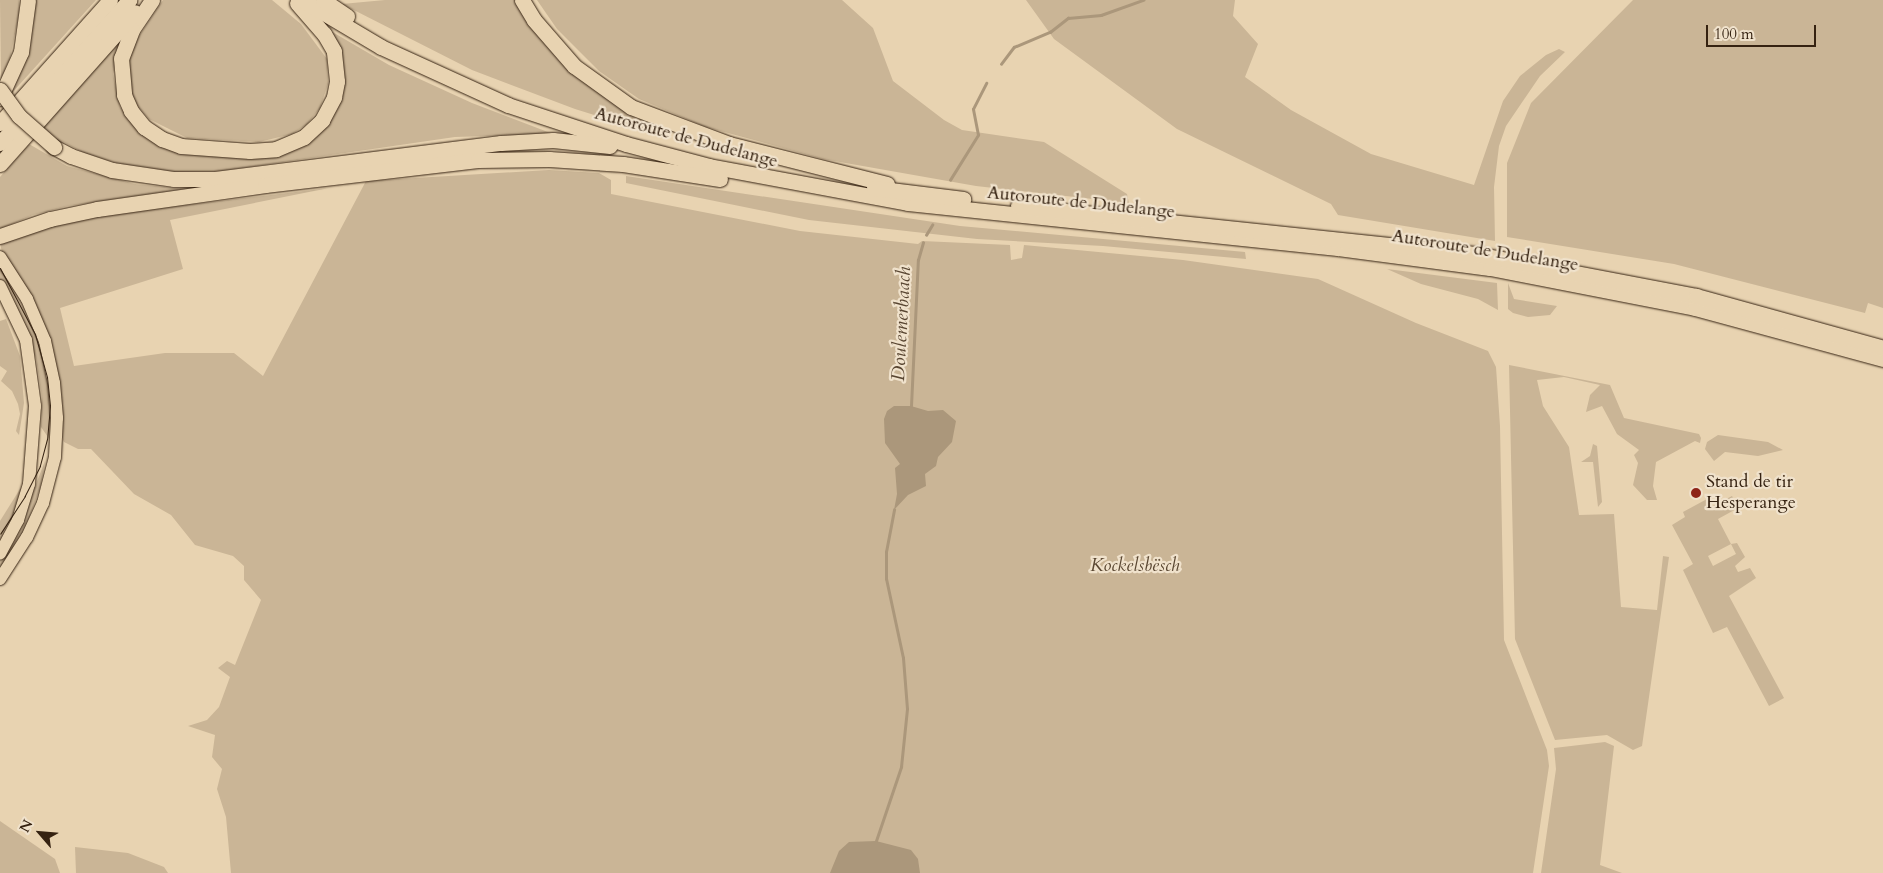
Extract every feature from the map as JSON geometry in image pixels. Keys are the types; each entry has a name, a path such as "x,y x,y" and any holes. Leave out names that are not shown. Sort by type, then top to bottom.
{"highway":[{"path":"0,98 21,52 28,0"},
{"path":"0,123 110,0"},
{"path":"0,143 129,0"},
{"path":"0,164 146,0"},
{"path":"152,0 132,30 122,58 124,95 131,111 144,127 162,139 181,146 258,150 276,149 304,137 322,120 336,90 336,60 330,41 294,0"},
{"name":"Autoroute de Dudelange","path":"302,0 381,47 508,105 626,144 709,166 797,185 978,212 1338,248 1490,268 1695,308 1883,359"},
{"name":"Autoroute de Dudelange","path":"324,0 360,24 428,60 546,110 661,145 712,157 900,191 1481,255 1687,294 1883,348"},
{"path":"522,0 534,20 574,66 631,108 701,135 804,164 879,180 900,191"},
{"path":"0,90 19,116 54,147 71,156 112,170 174,179 215,178 436,150 554,140 596,144 709,166"},
{"path":"0,236 50,219 97,209 265,184 478,160 549,159 623,164 773,189 797,185"}],"main road":[{"path":"0,257 27,299 45,341 54,383 57,418 55,457 43,503 27,537 0,579"},
{"path":"0,286 26,340 35,400 29,484 18,520 0,554"}],"green space":[{"path":"0,0 19,0 19,14 10,58 1,79"},
{"path":"34,0 96,0 10,95 27,53"},
{"path":"163,0 272,0 301,24 327,59 328,84 320,108 307,124 292,134 259,142 187,138 149,119 136,104 129,88 128,71 131,48"},
{"path":"385,0 517,0 622,108 655,125 652,133 575,109 472,70 342,4"},
{"path":"537,0 842,0 873,28 893,81 944,120 962,130 1044,142 1127,194 1129,203 976,186 823,159 706,127 639,99 599,71 557,29"},
{"path":"1026,0 1235,0 1233,16 1258,44 1245,77 1291,110 1371,154 1474,185 1503,101 1520,76 1546,55 1559,49 1565,52 1540,76 1506,126 1499,146 1494,187 1495,241 1338,215 1331,204 1177,129 1054,39"},
{"path":"1633,0 1883,0 1883,308 1868,303 1865,313 1674,264 1507,237 1507,163 1531,103"},
{"path":"329,30 389,65 472,103 553,134 455,137 221,171 175,172 116,163 84,153 40,129 123,36 113,74 120,107 139,132 156,144 171,150 310,141 324,129 341,97 343,62"},
{"path":"29,144 67,166 135,184 184,189 68,206 33,215 0,229 0,177"},
{"name":"Kockelsbësch","path":"549,170 599,173 611,180 611,194 800,231 918,244 922,241 1010,245 1011,260 1022,258 1024,245 1183,260 1318,279 1416,323 1488,351 1496,367 1500,426 1504,640 1547,750 1549,766 1533,873 231,873 226,817 217,789 222,769 212,757 215,735 188,726 207,720 219,707 230,677 218,668 227,661 235,665 261,600 244,580 244,566 233,556 195,545 171,515 134,494 91,449 78,449 64,442 61,435 57,373 2,253 0,242 59,224 119,213 329,188 170,220 183,269 60,308 74,366 165,353 234,353 263,376 366,181"},
{"path":"626,176 960,226 1245,252 1246,259 1103,246 977,239 809,220 626,183"},
{"path":"0,263 38,333 52,393 50,440 41,427 42,397 36,358 0,280"},
{"path":"1387,269 1497,283 1498,310 1478,299 1421,284"},
{"path":"1508,283 1514,299 1557,306 1550,315 1528,317 1513,313 1508,309"},
{"path":"6,319 20,356 24,403 19,435 16,431 20,414 18,404 12,391 1,381 7,371 0,366 0,321"},
{"path":"1509,365 1610,385 1624,418 1699,434 1701,438 1700,443 1695,441 1656,462 1653,486 1657,500 1647,500 1633,485 1638,463 1634,455 1639,450 1617,434 1602,406 1586,412 1590,395 1600,385 1564,377 1537,380 1543,406 1569,447 1579,515 1614,514 1621,607 1657,610 1663,556 1669,557 1642,746 1633,750 1607,735 1555,740 1515,639"},
{"path":"1718,435 1768,442 1783,450 1758,456 1725,452 1714,461 1705,449 1707,442"},
{"path":"1593,444 1597,446 1602,502 1598,507 1593,462 1581,462 1590,456"},
{"path":"45,461 41,485 23,535 0,573 0,561 14,540"},
{"path":"25,481 24,494 0,548 0,521"},
{"path":"1732,496 1738,508 1718,519 1731,544 1737,543 1745,557 1735,566 1738,572 1750,568 1756,578 1729,596 1784,698 1769,706 1727,627 1713,633 1683,570 1693,564 1672,525 1685,517 1683,512 1707,499 1711,507","holes":["1731,544 1736,554 1713,566 1708,556"]},
{"path":"1605,742 1614,746 1600,865 1622,873 1541,873 1556,769 1554,748"},
{"path":"0,821 55,859 60,873 0,873"},
{"path":"75,847 128,853 164,867 168,873 76,873"}],"shaded area":[{"path":"894,406 911,406 928,411 943,410 956,421 952,442 938,457 936,466 925,474 926,486 908,495 894,510 897,494 895,468 900,464 885,443 884,419 887,411"},
{"path":"876,841 911,850 918,859 920,873 830,873 839,851 849,842"}],"waterway":[{"name":"Doulemerbaach","path":"1001,64 1014,47 1050,32 1068,18 1101,15 1143,0"},
{"name":"Doulemerbaach","path":"950,180 978,135 973,109 986,83"},
{"name":"Doulemerbaach","path":"926,235 932,225"},
{"name":"Doulemerbaach","path":"911,406 918,260 923,243"},
{"path":"876,841 901,767 907,709 903,658 886,579 886,552 894,510"}],"tram line":[{"path":"0,268 35,334 47,377 50,406 47,439 40,466 25,496 0,534"}],"place":[{"name":"Stand de tir Hesperange","path":"1696,493"}]}
